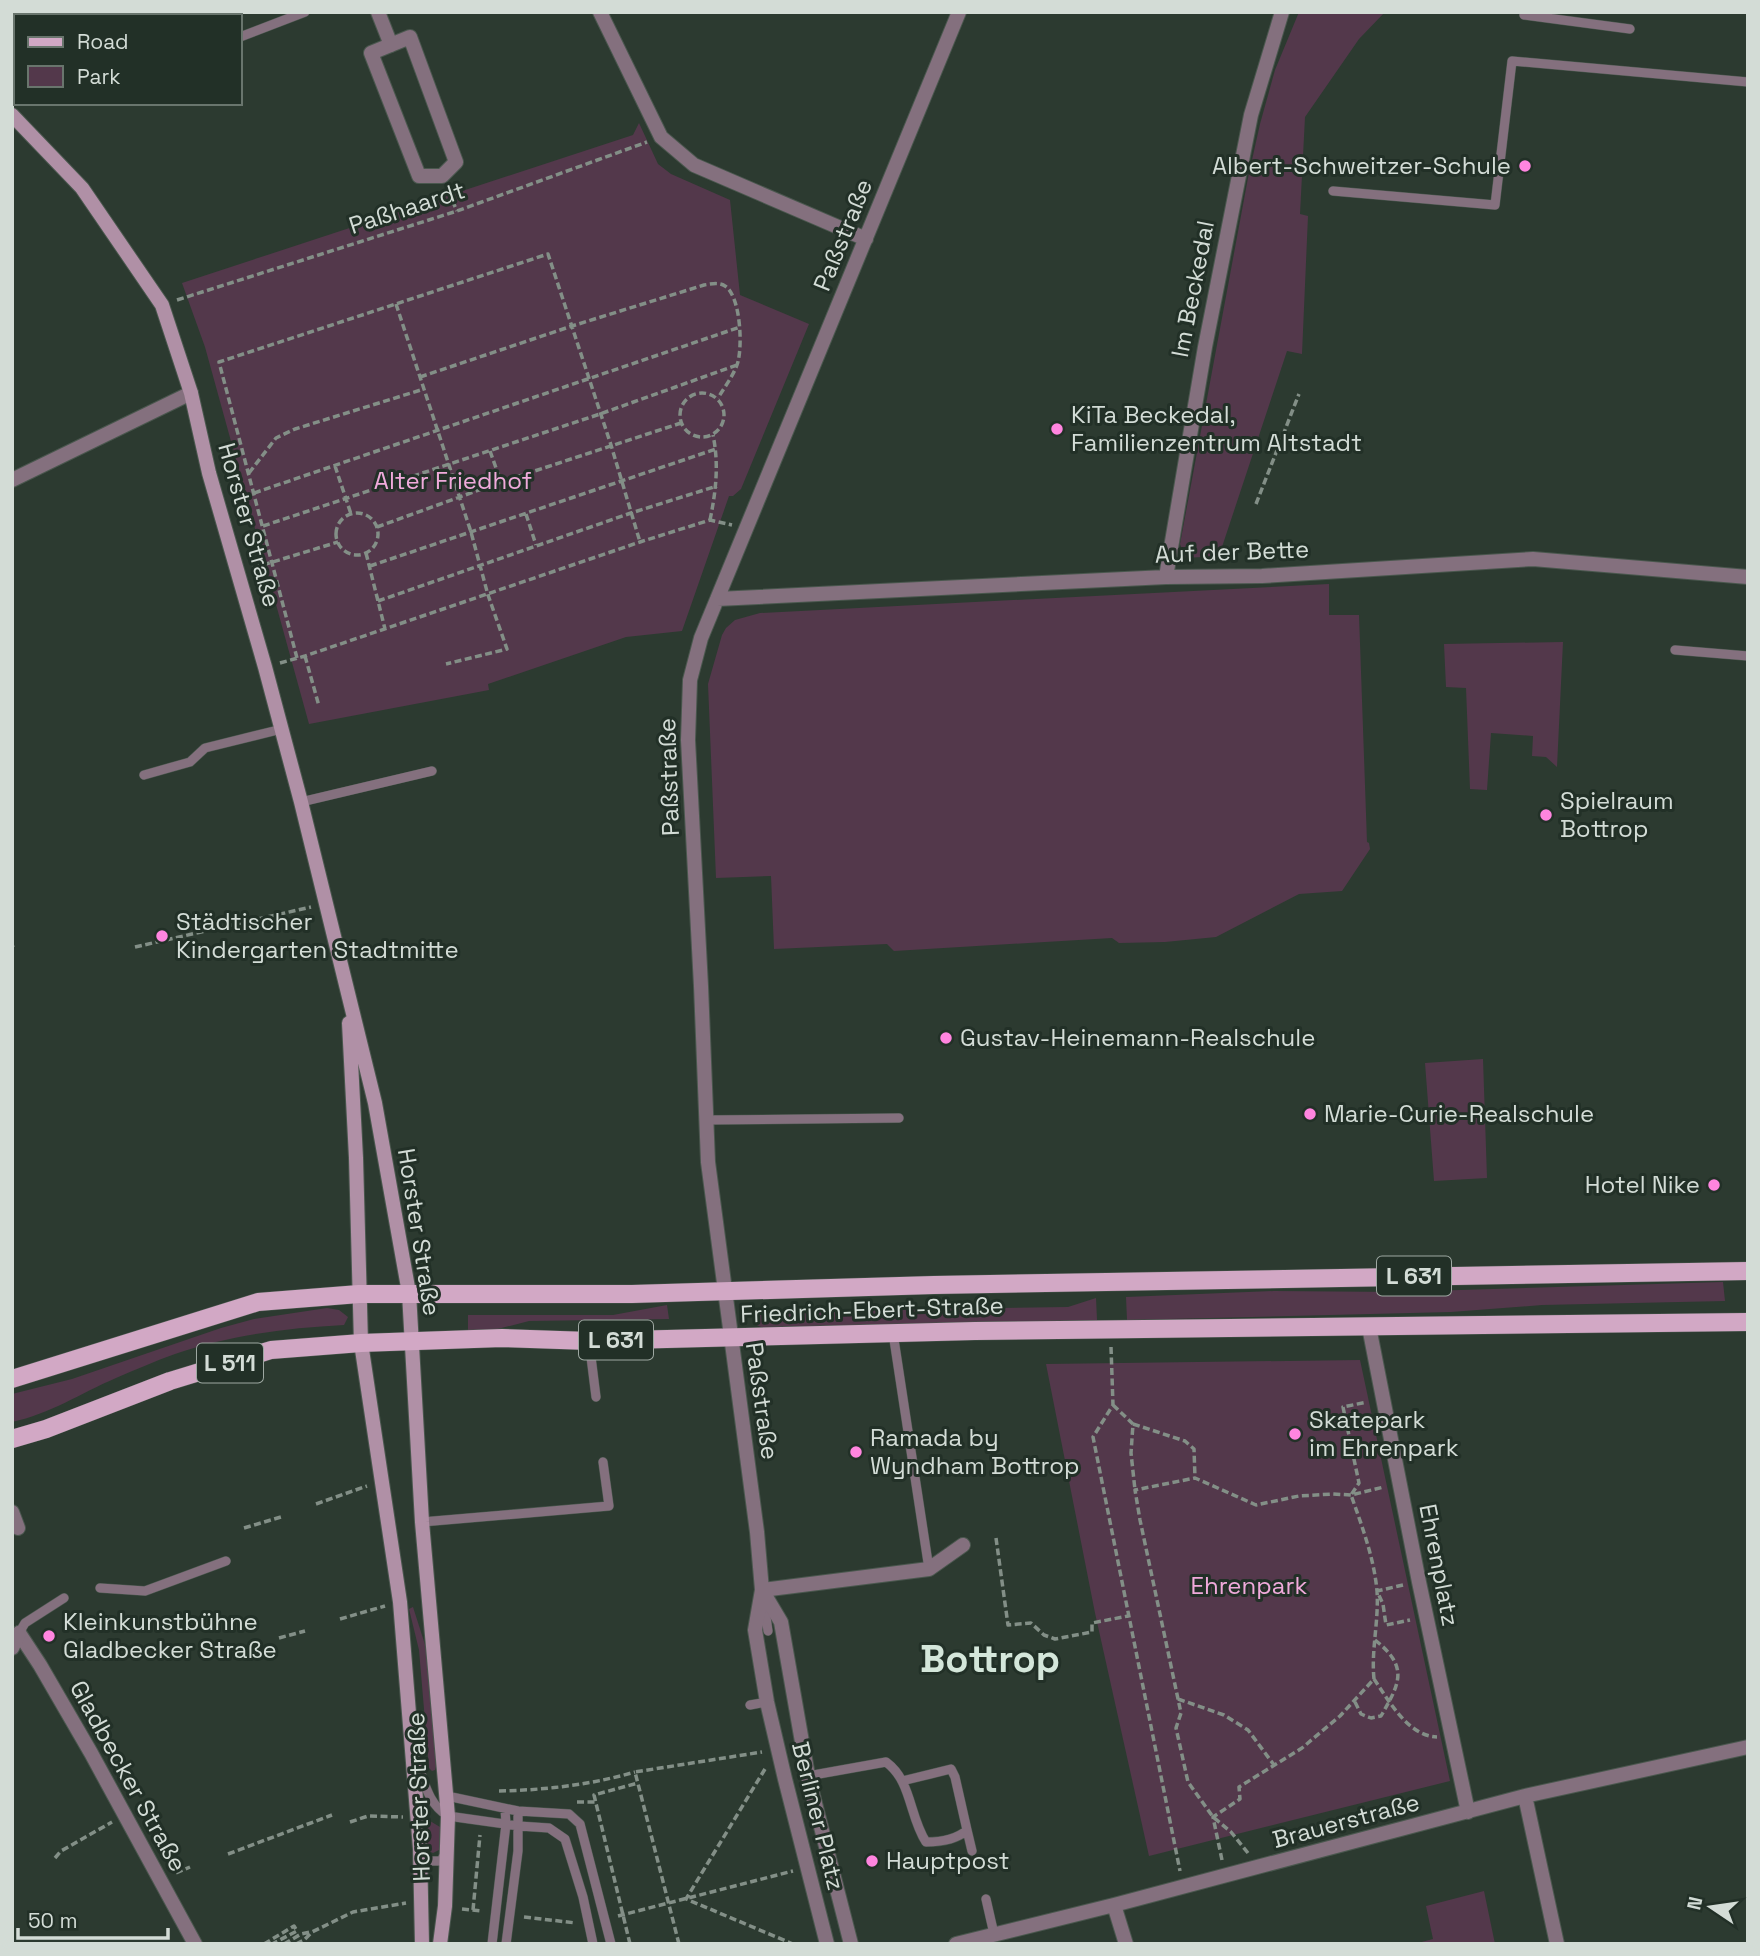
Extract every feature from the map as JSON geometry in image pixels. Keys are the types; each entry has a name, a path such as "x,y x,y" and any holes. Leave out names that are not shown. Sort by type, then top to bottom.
{"main road":[{"name":"Horster Straße","path":"12,115 82,188 162,305 191,393 209,473 282,729 375,1103 409,1293 422,1522 448,1815 445,1906 440,1944"},
{"name":"Horster Straße","path":"349,994 360,1343 401,1602 420,1849 422,1944"},
{"name":"Friedrich-Ebert-Straße","path":"12,1379 258,1302 359,1294 724,1292 934,1285 1748,1271"},
{"name":"Friedrich-Ebert-Straße","path":"12,1439 46,1429 170,1381 271,1350 360,1343 502,1338 589,1341 893,1333 1748,1322"}],"street":[{"path":"378,12 391,46"},
{"path":"600,12 661,137 694,165 866,239"},
{"name":"Paßstraße","path":"774,1735 755,1630 762,1590 757,1532 708,1162 688,740 690,680 701,638 959,12"},
{"name":"Im Beckedal","path":"1166,577 1205,347 1243,152 1251,115 1282,12"},
{"path":"410,37 456,162 442,176 419,176 371,53 391,46 410,37"},
{"path":"12,480 191,393"},
{"name":"Auf der Bette","path":"717,599 1166,577 1262,576 1533,559 1748,577"},
{"name":"Ehrenplatz","path":"1369,1327 1426,1618 1468,1812"},
{"path":"12,1513 18,1528"},
{"path":"762,1590 929,1569 963,1545"},
{"name":"Paßstraße","path":"762,1590 781,1622 799,1729"},
{"path":"12,1648 19,1633"},
{"name":"Gladbecker Straße","path":"19,1633 103,1773 195,1944"},
{"name":"Berliner Platz","path":"827,1944 774,1735 799,1729 808,1776 851,1944"},
{"name":"Brauerstraße","path":"956,1944 1525,1796 1748,1748"},
{"path":"1525,1796 1557,1944"},
{"path":"1114,1905 1126,1944"}],"lane":[{"path":"242,36 305,12"},
{"path":"1524,15 1547,15 1630,29"},
{"path":"1334,191 1495,205 1511,61 1748,82"},
{"path":"1675,650 1748,656"},
{"path":"144,775 190,762 205,748 282,729"},
{"path":"301,802 432,771"},
{"path":"706,1120 898,1118"},
{"path":"893,1333 929,1569"},
{"path":"589,1341 596,1397"},
{"path":"422,1522 609,1506 603,1462"},
{"path":"100,1588 145,1591 226,1561"},
{"path":"762,1590 768,1631"},
{"path":"19,1633 25,1623 64,1598"},
{"path":"750,1705 767,1702"},
{"path":"413,1754 431,1800 440,1811 480,1821 549,1828 565,1839 593,1944"},
{"path":"808,1776 886,1762 895,1769 907,1789 920,1833 926,1842 949,1839 967,1830"},
{"path":"902,1780 951,1769 972,1851"},
{"path":"447,1796 518,1811 569,1814 580,1824 611,1944"},
{"path":"492,1944 506,1824 505,1809"},
{"path":"506,1944 518,1851 518,1811"},
{"path":"420,1849 429,1861 441,1861 448,1848"},
{"path":"986,1899 994,1934"}],"path":[{"name":"Paßhaardt","path":"162,305 457,211 661,137"},
{"path":"442,176 457,211"},
{"path":"298,658 219,362 548,254 640,542"},
{"path":"420,377 572,326 717,283 730,291 740,327 737,365 718,398"},
{"path":"396,304 507,649 446,664"},
{"path":"254,493 740,327"},
{"path":"263,526 600,414 737,365"},
{"path":"249,473 276,438 295,429 424,388"},
{"path":"709,393 718,398 725,418 721,428 704,438 686,431 681,423 680,413 690,396 709,393"},
{"path":"1256,505 1299,394"},
{"path":"377,527 501,482 681,423"},
{"path":"710,520 717,486 713,435"},
{"path":"370,566 716,449"},
{"path":"489,450 501,482"},
{"path":"335,466 351,514"},
{"path":"378,601 536,545 717,486"},
{"path":"526,513 536,545"},
{"path":"351,514 367,515 377,527 376,542 366,553 349,553 338,542 336,531 341,520 351,514"},
{"path":"265,667 305,656 710,520 747,528"},
{"path":"237,572 338,542"},
{"path":"366,553 385,629"},
{"path":"305,656 319,706"},
{"path":"135,947 327,904"},
{"path":"1111,1330 1113,1405 1093,1437 1183,1887"},
{"path":"1351,1495 1359,1483 1343,1407 1384,1399"},
{"path":"1113,1405 1133,1424 1185,1441 1194,1449 1195,1478"},
{"path":"1133,1424 1131,1453 1135,1490 1181,1713 1176,1728 1188,1782 1213,1817 1231,1832 1258,1867"},
{"path":"1135,1490 1195,1478 1256,1506 1299,1496 1351,1495 1400,1483"},
{"path":"316,1504 383,1481"},
{"path":"1351,1495 1367,1540 1377,1591 1374,1679 1399,1714 1422,1734 1434,1738 1452,1735"},
{"path":"244,1528 281,1517"},
{"path":"996,1538 1008,1625 1031,1623 1044,1635 1055,1639 1092,1632 1092,1623 1128,1616"},
{"path":"1377,1591 1389,1588"},
{"path":"1377,1591 1383,1604 1386,1625 1426,1618"},
{"path":"340,1619 401,1602"},
{"path":"279,1638 305,1631"},
{"path":"1354,1701 1361,1714 1371,1718 1381,1716 1398,1682 1398,1667 1391,1653 1375,1640"},
{"path":"1213,1817 1240,1799 1239,1787 1302,1748 1340,1716 1374,1679"},
{"path":"1178,1699 1224,1715 1248,1730 1275,1765"},
{"path":"480,1804 479,1791 529,1790 590,1783 635,1772 778,1750"},
{"path":"686,1899 778,1750"},
{"path":"635,1772 679,1944"},
{"path":"631,1944 594,1795 638,1783"},
{"path":"228,1854 332,1815"},
{"path":"350,1822 368,1816 418,1818"},
{"path":"1213,1817 1226,1875"},
{"path":"473,1910 480,1821"},
{"path":"55,1858 61,1851 110,1824"},
{"path":"604,1919 807,1868"},
{"path":"686,1899 793,1944"},
{"path":"284,1944 353,1912 422,1900"},
{"path":"445,1906 496,1913"},
{"path":"509,1914 571,1923 588,1921"},
{"path":"264,1944 294,1926 297,1931 272,1944"},
{"path":"296,1944 312,1932"}],"green space":[{"path":"1299,12 1385,12 1359,39 1305,117 1300,214 1308,216 1302,354 1287,351 1219,556 1185,558 1180,544 1248,178 1275,70"},
{"name":"Alter Friedhof","path":"639,123 658,164 671,174 730,200 740,295 809,324 741,489 729,496 682,631 626,637 488,684 489,690 309,724 205,347 182,283 633,135"},
{"path":"1329,584 1329,615 1359,615 1367,842 1370,849 1342,891 1299,894 1216,937 1119,943 1112,938 894,951 887,944 774,949 771,876 716,878 708,684 722,635 735,620 760,613"},
{"path":"1563,642 1557,767 1546,757 1532,756 1533,736 1491,733 1487,790 1470,789 1466,688 1446,687 1444,644"},
{"path":"1483,1059 1487,1178 1434,1181 1425,1063"},
{"path":"1723,1282 1725,1301 1542,1305 1451,1312 1127,1320 1126,1297 1274,1291 1395,1292"},
{"path":"1096,1298 1097,1320 761,1327 757,1325 756,1317 776,1311 1068,1307"},
{"path":"667,1305 669,1319 529,1321 490,1331 468,1331 468,1315 613,1315"},
{"path":"327,1308 339,1310 348,1317 344,1325 258,1333 195,1347 103,1384 39,1414 12,1422 12,1394 72,1379 221,1328 254,1319"},
{"name":"Ehrenpark","path":"1360,1360 1450,1781 1149,1856 1095,1613 1046,1364"},
{"path":"413,1607 428,1654 436,1766 432,1771 429,1768 419,1650 409,1609"},
{"path":"425,1818 440,1827 439,1850 433,1853 424,1843"},
{"path":"1484,1891 1495,1944 1414,1944 1433,1939 1426,1906"}],"place":[{"name":"Albert-Schweitzer-Schule","path":"1525,166"},
{"name":"KiTa Beckedal, Familienzentrum Altstadt","path":"1057,429"},
{"name":"Spielraum Bottrop","path":"1546,815"},
{"name":"Städtischer Kindergarten Stadtmitte","path":"162,936"},
{"name":"Gustav-Heinemann-Realschule","path":"946,1038"},
{"name":"Marie-Curie-Realschule","path":"1310,1114"},
{"name":"Hotel Nike","path":"1714,1185"},
{"name":"Skatepark im Ehrenpark","path":"1295,1434"},
{"name":"Ramada by Wyndham Bottrop","path":"856,1452"},
{"name":"Kleinkunstbühne Gladbecker Straße","path":"49,1636"},
{"name":"Hauptpost","path":"872,1861"}],"district":[{"name":"Bottrop","path":"990,1659"}]}
